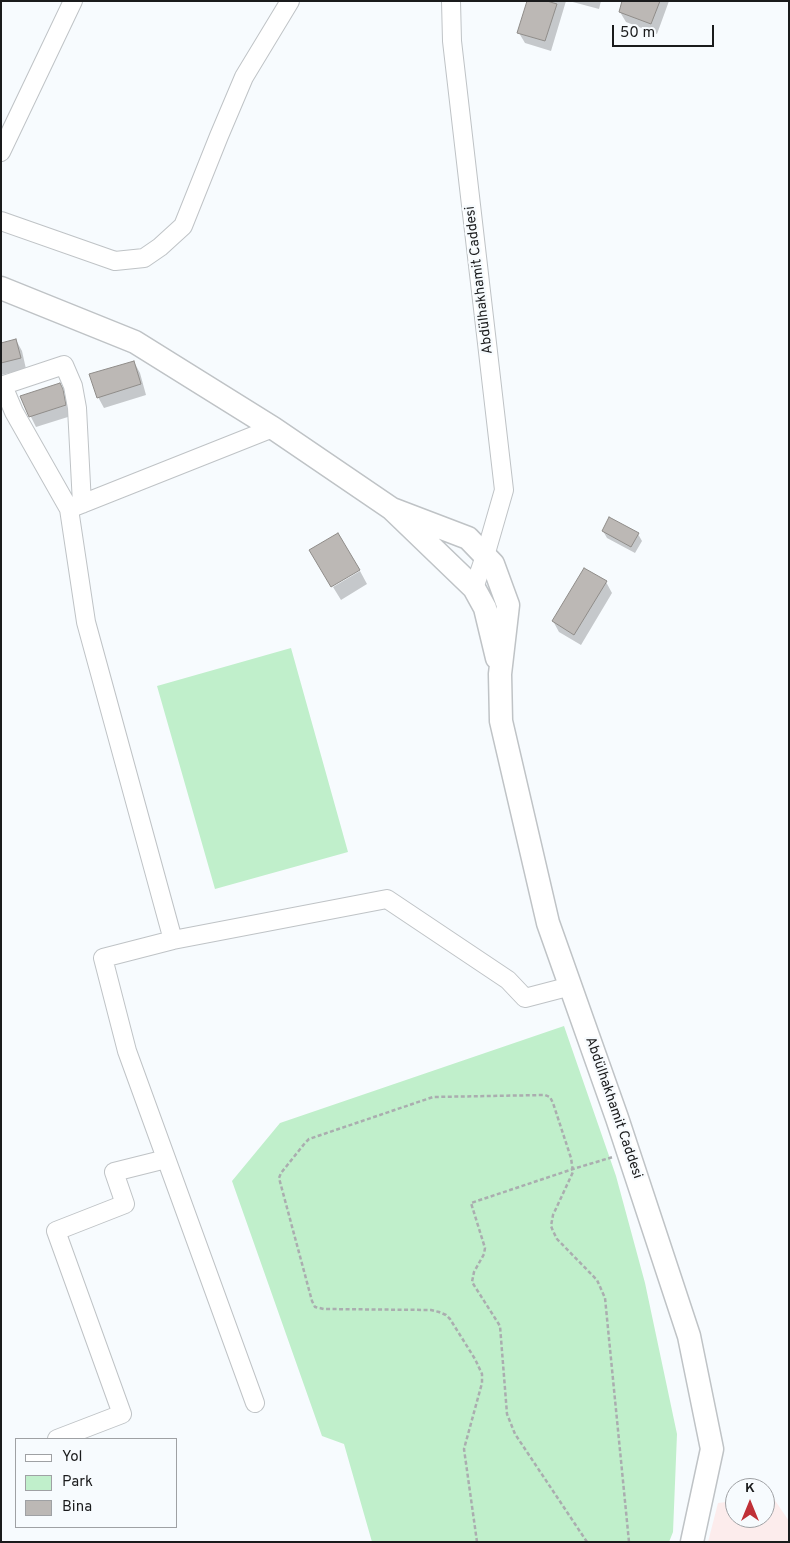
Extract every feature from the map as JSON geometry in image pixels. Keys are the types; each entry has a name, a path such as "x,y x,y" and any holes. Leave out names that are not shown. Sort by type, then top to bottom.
{"main road":[{"name":"Abdülhakhamit Caddesi","path":"1,288 135,342 273,428 392,509 474,588 485,608 500,674"},
{"name":"Abdülhakhamit Caddesi","path":"392,509 468,538 493,564 508,606 500,674 501,721 548,923 617,1118 689,1336 712,1448 692,1542"}],"street":[{"path":"1,221 114,261 144,258 160,247 183,226 218,136 244,77 290,1"},
{"name":"Abdülhakhamit Caddesi","path":"451,1 452,42 504,490 474,588"},
{"path":"1,152 65,5"},
{"path":"75,506 14,412 2,386 64,365 73,386 77,408 75,506 86,622 173,940"},
{"path":"75,506 273,428"},
{"path":"485,608 508,606"},
{"path":"255,1402 127,1051 103,958 173,940 387,899 508,980 525,998 571,986"},
{"path":"60,1438 122,1414 56,1232 125,1204 114,1172 166,1159"}],"path":[{"path":"477,1542 464,1449 482,1383 482,1374 475,1360 450,1319 439,1312 431,1310 324,1309 315,1307 279,1178 309,1139 433,1097 548,1096 553,1103 573,1169 571,1178 552,1215 552,1232 596,1280 605,1298 629,1542"},
{"path":"587,1542 510,1423 507,1414 500,1326 472,1282 474,1272 484,1254 485,1248 471,1204 620,1155"}],"shaded area":[{"path":"775,1500 789,1521 789,1542 708,1542 718,1503 725,1502 725,1528 775,1528"}],"green space":[{"path":"291,648 348,852 215,889 157,686"},
{"path":"564,1026 616,1176 645,1283 677,1434 673,1532 669,1542 372,1542 344,1444 322,1436 232,1181 280,1123"}],"building":[{"path":"527,1 547,1 557,4 545,41 517,33"},
{"path":"622,1 660,1 651,24 619,12"},
{"path":"16,339 21,358 1,363 1,343"},
{"path":"134,361 141,384 97,398 89,374"},
{"path":"60,383 66,405 29,417 20,396"},
{"path":"609,517 639,533 631,547 602,531"},
{"path":"338,533 360,570 331,587 309,550"},
{"path":"584,568 607,581 574,635 552,621"}]}
